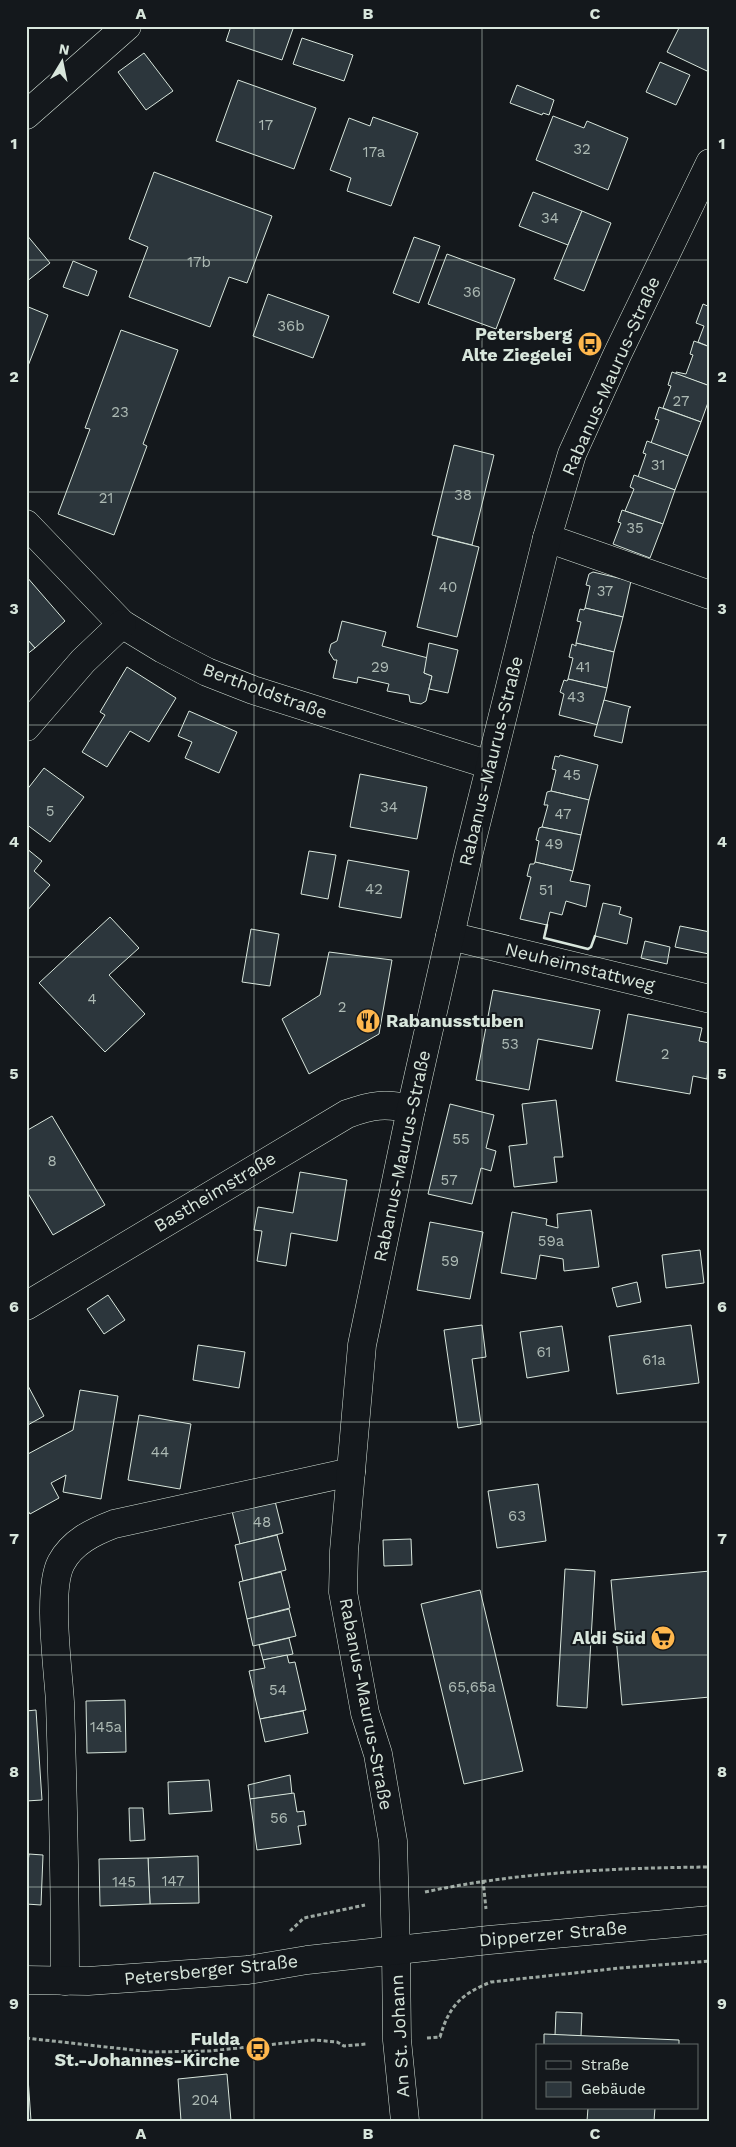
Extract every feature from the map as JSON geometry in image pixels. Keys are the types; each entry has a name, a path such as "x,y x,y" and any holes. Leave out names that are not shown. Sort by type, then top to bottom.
{"main road":[{"path":"26,115 127,26"},
{"name":"Rabanus-Maurus-Straße","path":"396,1951 393,1840 378,1754 365,1714 343,1592 344,1551 362,1345 411,1109 450,936 490,765 547,538 572,454 617,355 710,163"},
{"name":"Bertholdstraße","path":"26,524 122,624 198,668 253,690 490,765"},
{"path":"547,538 710,595"},
{"path":"26,727 84,661 122,624"},
{"name":"Neuheimstattweg","path":"450,936 710,999"},
{"name":"Bastheimstraße","path":"26,1306 347,1114 367,1106 389,1104 411,1109"},
{"path":"66,1982 65,1841 53,1590 60,1564 70,1548 93,1532 114,1524 351,1472"},
{"name":"Dipperzer Straße","path":"396,1951 589,1930 710,1920"},
{"name":"Petersberger Straße","path":"26,1980 66,1982 248,1970 307,1960 396,1951"},
{"name":"An St. Johann","path":"396,1951 397,2040 405,2121"}],"path":[{"path":"509,1878 559,1873 710,1867"},
{"path":"483,1880 487,1914"},
{"path":"440,2036 445,2019 455,2003 472,1989 491,1982 620,1968 710,1961"},
{"path":"26,2038 151,2052 210,2051 314,2040 337,2042 344,2046"}],"building":[{"path":"231,26 294,26 282,60 226,41"},
{"path":"680,26 710,26 710,64 707,71 667,52"},
{"path":"302,38 353,55 344,81 293,64"},
{"path":"144,53 173,91 146,110 118,72"},
{"path":"660,62 690,75 676,105 646,92"},
{"path":"238,80 316,108 294,169 216,141"},
{"path":"517,85 554,100 549,115 543,113 542,115 510,103"},
{"path":"553,116 584,128 587,121 628,138 608,190 536,160"},
{"path":"373,117 418,133 391,206 347,191 351,178 330,170 349,118 370,126"},
{"path":"154,172 272,216 247,283 229,277 210,327 129,297 148,247 129,239"},
{"path":"533,192 582,211 568,245 519,226"},
{"path":"582,211 611,223 584,291 554,279"},
{"path":"26,234 50,263 26,282"},
{"path":"414,237 440,246 419,303 393,293"},
{"path":"447,254 515,279 496,329 428,304"},
{"path":"73,261 97,271 88,296 63,287"},
{"path":"268,294 329,316 313,358 253,336"},
{"path":"703,304 710,307 710,347 698,342 704,326 696,323"},
{"path":"26,306 48,315 26,371"},
{"path":"121,330 178,350 143,444 147,446 114,535 58,514 90,429 85,428"},
{"path":"694,341 710,347 710,386 676,374 676,372 686,374 693,355 690,354"},
{"path":"672,372 710,386 710,397 701,422 663,408 671,386 668,385"},
{"path":"659,407 701,422 688,456 651,443 659,420 655,419"},
{"path":"647,441 688,456 675,490 638,477 646,454 643,453"},
{"path":"454,445 494,455 472,545 432,535"},
{"path":"634,475 675,490 663,524 625,511 634,489 630,487"},
{"path":"622,510 663,524 650,558 613,544 621,523 618,522"},
{"path":"438,537 479,547 457,637 417,627"},
{"path":"593,572 631,581 623,617 585,608 590,586 586,585 589,574"},
{"path":"26,576 65,621 35,648 26,638"},
{"path":"585,608 623,617 614,652 576,643 581,622 577,621 580,609 584,610"},
{"path":"342,621 386,632 382,646 428,658 424,673 432,676 426,701 421,704 410,702 409,695 387,691 389,684 358,677 357,683 333,678 337,660 334,660 329,652 331,644 337,641"},
{"path":"26,638 35,648 26,655"},
{"path":"429,643 458,650 448,693 429,689 432,676 424,673"},
{"path":"576,643 614,652 607,688 568,679 573,658 569,657 572,644 576,646"},
{"path":"127,667 176,698 149,742 130,731 107,767 82,752 105,715 100,712"},
{"path":"568,679 607,688 598,725 559,715 564,694 560,692 564,680 567,681"},
{"path":"604,700 631,707 629,708 622,743 594,736"},
{"path":"189,711 237,732 219,773 185,758 192,742 178,736"},
{"path":"560,755 598,765 589,800 551,791 556,770 552,769 555,756 559,757"},
{"path":"44,768 84,797 50,842 26,824 26,791"},
{"path":"360,774 427,787 417,839 350,827"},
{"path":"551,791 589,800 581,835 542,827 548,805 544,805 547,792"},
{"path":"539,828 581,835 573,871 535,862 539,841 536,840"},
{"path":"26,848 42,861 34,871 50,885 26,912"},
{"path":"309,851 336,855 328,899 301,894"},
{"path":"348,860 409,871 401,918 339,907"},
{"path":"535,862 573,871 570,881 590,885 586,907 566,901 562,915 550,912 547,925 520,919 531,877 527,876 530,864"},
{"path":"603,903 621,907 619,914 632,918 627,944 595,936"},
{"path":"110,917 139,948 109,975 145,1014 105,1052 39,983"},
{"path":"680,926 710,932 709,954 675,947"},
{"path":"251,929 279,934 270,986 242,982"},
{"path":"645,941 670,947 667,964 641,958"},
{"path":"329,952 392,960 379,1034 309,1074 282,1019 320,995"},
{"path":"493,990 600,1010 592,1049 538,1039 529,1090 476,1080"},
{"path":"628,1014 702,1028 699,1041 710,1043 707,1079 693,1076 690,1094 616,1081"},
{"path":"556,1100 563,1157 554,1157 557,1182 514,1187 509,1146 527,1144 522,1104"},
{"path":"450,1104 494,1115 486,1148 496,1151 491,1171 481,1168 472,1204 428,1194"},
{"path":"52,1116 105,1205 53,1235 26,1190 26,1131"},
{"path":"300,1172 347,1180 337,1241 291,1233 286,1266 257,1261 262,1231 254,1230 258,1207 293,1213"},
{"path":"591,1210 599,1267 564,1271 563,1259 540,1255 536,1279 501,1273 512,1212 547,1219 546,1225 558,1228 557,1214"},
{"path":"430,1222 483,1232 470,1299 417,1290"},
{"path":"700,1250 704,1283 666,1288 662,1255"},
{"path":"637,1282 641,1302 617,1307 612,1288"},
{"path":"108,1295 125,1320 104,1334 87,1309"},
{"path":"482,1325 486,1357 472,1359 481,1424 458,1428 444,1330"},
{"path":"691,1325 699,1383 617,1394 609,1336"},
{"path":"562,1326 569,1371 527,1378 520,1332"},
{"path":"198,1345 245,1352 239,1388 193,1380"},
{"path":"26,1382 44,1416 26,1426"},
{"path":"80,1390 118,1396 101,1499 63,1492 66,1475 51,1483 59,1498 30,1514 26,1507 26,1455 73,1430"},
{"path":"139,1415 191,1424 180,1489 128,1480"},
{"path":"538,1484 546,1541 497,1548 488,1491"},
{"path":"274,1497 283,1533 240,1544 231,1507"},
{"path":"277,1535 286,1570 243,1581 235,1545"},
{"path":"411,1539 412,1565 384,1566 383,1540"},
{"path":"565,1569 595,1571 587,1708 557,1706"},
{"name":"Aldi Süd","path":"710,1571 710,1697 622,1705 611,1580"},
{"path":"281,1572 290,1608 247,1619 239,1582"},
{"path":"480,1590 523,1771 464,1784 421,1604"},
{"path":"289,1609 296,1636 253,1646 247,1619"},
{"path":"289,1638 293,1654 263,1660 259,1645"},
{"path":"287,1655 289,1663 295,1662 306,1710 260,1719 249,1671 265,1668 263,1660"},
{"path":"125,1700 126,1752 87,1753 86,1701"},
{"path":"36,1710 42,1800 26,1801 26,1711"},
{"path":"303,1711 308,1733 265,1742 260,1719"},
{"path":"290,1775 292,1794 250,1799 248,1785"},
{"path":"209,1780 212,1811 169,1814 168,1782"},
{"path":"294,1793 297,1812 304,1811 306,1825 298,1826 301,1844 257,1850 250,1799"},
{"path":"129,1808 143,1808 145,1840 130,1841"},
{"path":"29,1854 43,1855 41,1905 26,1904 26,1862 28,1862"},
{"path":"198,1856 199,1903 150,1904 148,1858"},
{"path":"148,1858 150,1904 100,1906 99,1859"},
{"path":"556,2012 582,2013 581,2036 555,2035"},
{"path":"544,2034 679,2040 679,2044 544,2044"},
{"path":"27,2063 31,2121 26,2121"},
{"path":"227,2074 231,2121 181,2121 178,2079"},
{"path":"588,2110 655,2110 654,2121 587,2121"}],"wall":[{"path":"547,925 544,938 588,949 591,947 595,936"}],"place":[{"name":"Petersberg Alte Ziegelei","path":"590,344"},
{"name":"Rabanusstuben","path":"368,1021"},
{"name":"Aldi Süd","path":"663,1638"},
{"name":"Fulda St.-Johannes-Kirche","path":"258,2049"}]}
